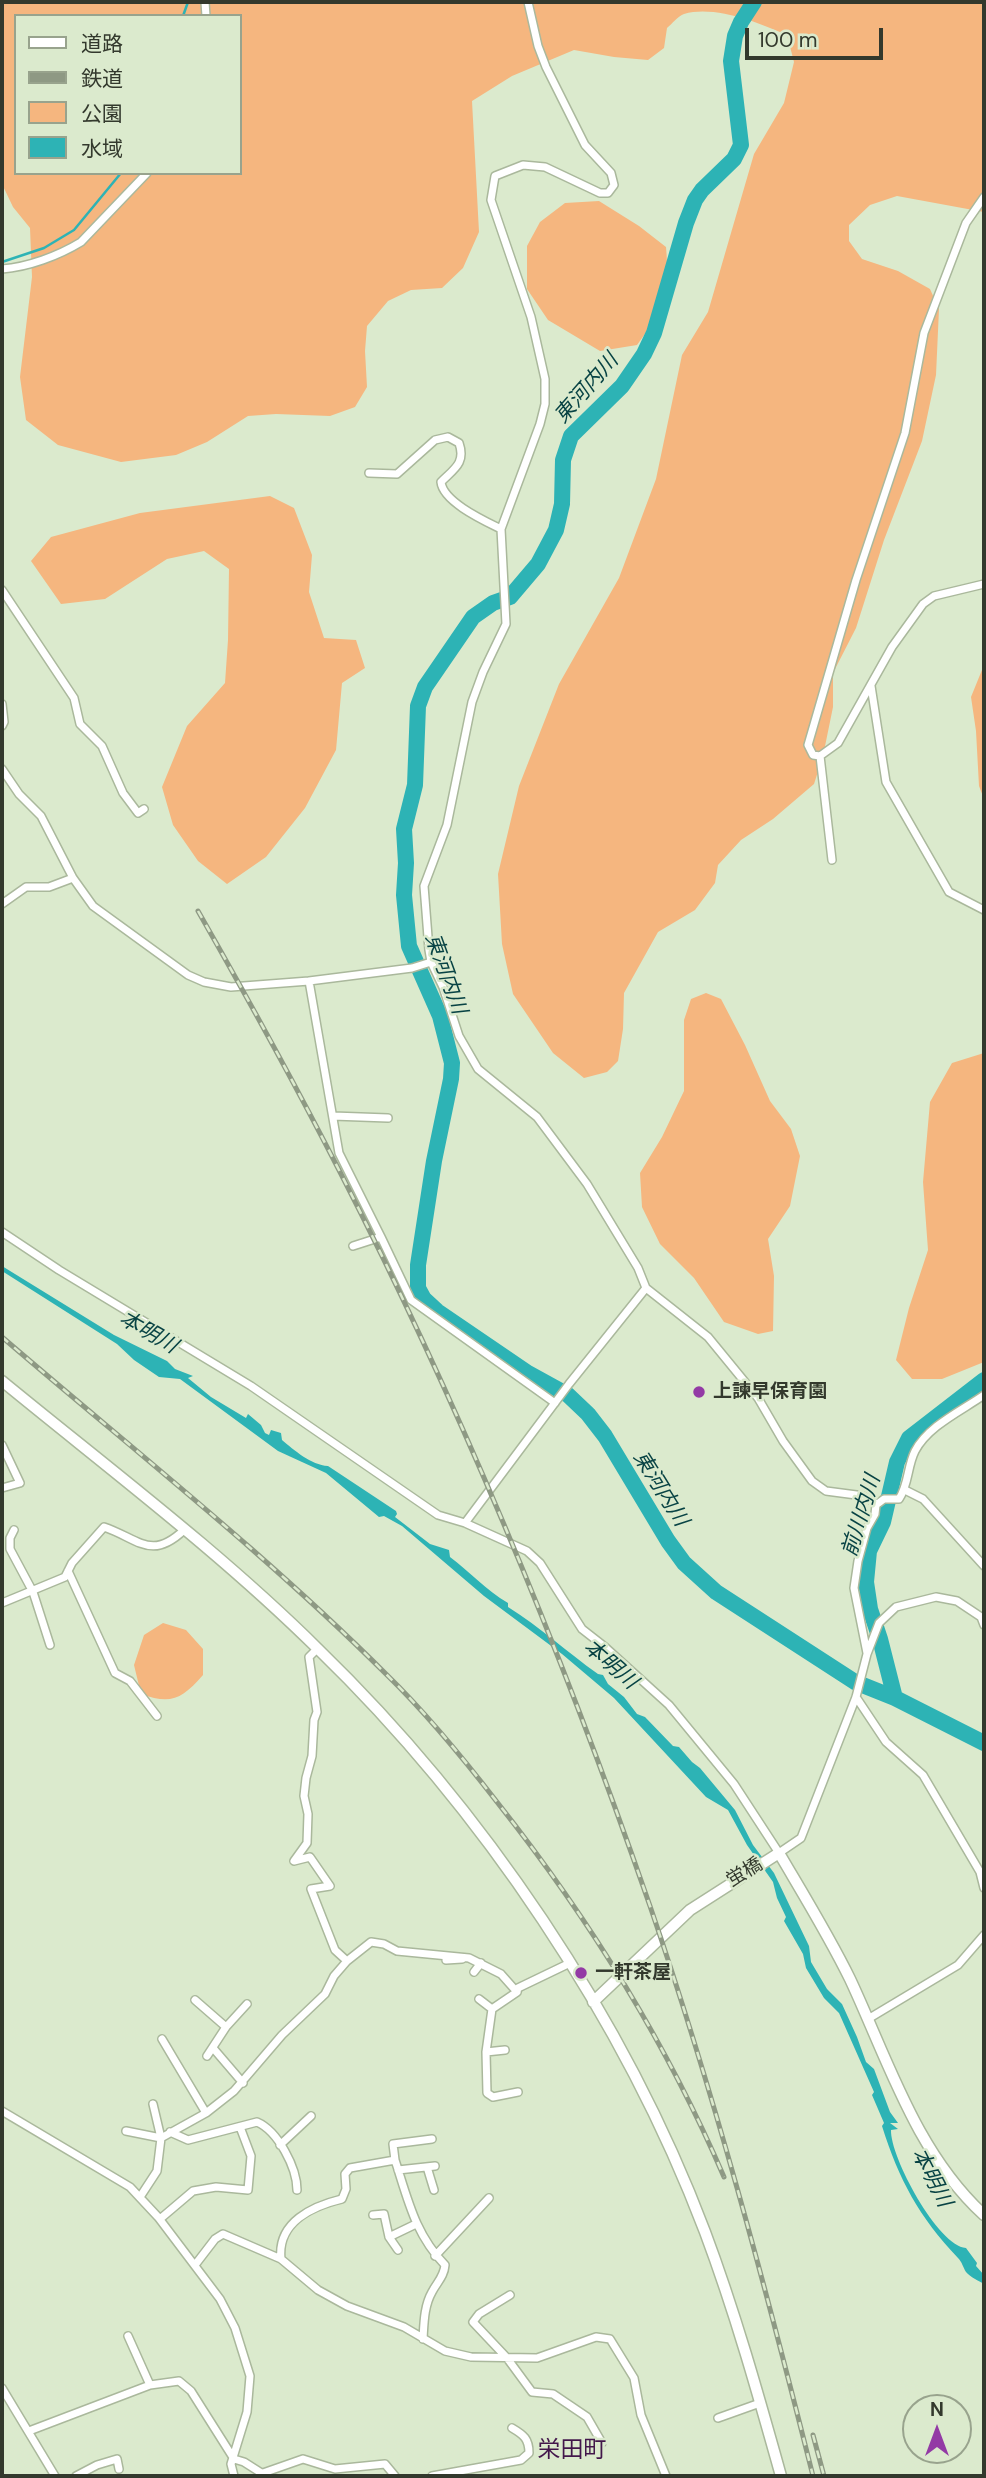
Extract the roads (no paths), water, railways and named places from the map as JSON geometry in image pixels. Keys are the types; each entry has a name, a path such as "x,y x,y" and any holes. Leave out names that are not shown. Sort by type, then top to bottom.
{"street":[{"path":"528,2 538,46 546,67 585,145 611,173 614,186 608,193 600,193 545,167 523,165 495,176 491,200 531,317 545,379 545,404 501,530 506,624 482,672 472,702 447,825 424,886 430,962 443,987 459,1036 478,1069 537,1117 587,1184 638,1269 646,1288 708,1336 758,1398 783,1441 812,1480 826,1491 864,1496 876,1505"},
{"path":"2,269 16,268 69,250 81,242 145,175"},
{"path":"984,197 966,223 925,333 905,433 856,580 808,745 813,755 820,756 838,743 892,646 923,604 934,596 984,584"},
{"path":"369,473 397,474 435,440 448,437 459,443 461,461 441,482 441,489 480,519 501,530"},
{"path":"2,590 74,698 80,724 102,746 123,793 138,813 144,809"},
{"path":"871,685 887,782 949,892 984,910"},
{"path":"2,704 2,726"},
{"path":"820,756 832,860"},
{"path":"2,769 19,794 41,816 73,878 93,906 196,979 231,987 309,981 412,968 430,962"},
{"path":"2,904 26,887 49,887 73,878"},
{"path":"309,981 339,1153 411,1300 558,1399"},
{"path":"332,1116 387,1118"},
{"path":"2,1232 59,1270 251,1386 438,1515 465,1523 527,1551 540,1563 582,1629 669,1705 734,1784 775,1855 824,1931 922,2135 938,2162 984,2215"},
{"path":"353,1246 382,1237"},
{"path":"465,1523 569,1384 646,1288"},
{"path":"2,1381 255,1589 317,1648 368,1699 436,1776 526,1896 593,2002 640,2089 681,2174 730,2303 781,2476"},
{"path":"876,1505 884,1499 899,1499 905,1490 915,1451 926,1437 984,1395"},
{"path":"2,1445 20,1483 2,1488"},
{"path":"905,1490 923,1499 984,1566"},
{"path":"867,1654 854,1588 858,1561 867,1528 876,1514 876,1505"},
{"path":"2,1603 65,1577 78,1555 104,1527 132,1540 159,1548 171,1543 184,1530"},
{"path":"14,1530 10,1538 10,1549 33,1592 50,1645"},
{"path":"68,1571 115,1673 130,1681 157,1716"},
{"path":"775,1855 801,1838 857,1694 867,1654 879,1623 895,1607 936,1597 957,1601 983,1618"},
{"path":"317,1648 309,1657 317,1712 304,1796 309,1828 307,1843 294,1861 310,1857 330,1886 311,1889 335,1950 347,1961"},
{"path":"857,1694 886,1742 923,1775 980,1872 984,1888"},
{"name":"蛍橋","path":"593,2002 690,1910 775,1855"},
{"path":"868,2019 958,1965 984,1935"},
{"path":"126,2131 161,2138 225,2100 243,2083 282,2035 325,1994 334,1976 347,1961 370,1942 384,1944 397,1951 469,1958 481,1962 500,1974 517,1992"},
{"path":"446,1960 469,1958"},
{"path":"474,1972 481,1962"},
{"path":"518,2092 493,2097 487,2093 486,2052 492,2009 517,1992 518,1988 570,1963"},
{"path":"479,1999 492,2009"},
{"path":"195,2000 226,2027"},
{"path":"207,2056 226,2027 247,2004"},
{"path":"162,2039 206,2113"},
{"path":"213,2048 243,2083"},
{"path":"486,2052 505,2050"},
{"path":"140,2197 157,2171 161,2138 153,2104"},
{"path":"2,2111 120,2180 140,2197 160,2219 220,2299 235,2328 250,2376 247,2412 232,2464 234,2476"},
{"path":"280,2145 311,2116"},
{"path":"170,2132 188,2140 257,2122 268,2127 297,2177 297,2190"},
{"path":"160,2219 193,2192 216,2188 248,2190 251,2156 240,2127"},
{"path":"423,2339 424,2314 431,2292 444,2274 445,2265 427,2247 416,2224 394,2160 393,2144 432,2139"},
{"path":"281,2259 283,2240 295,2219 311,2208 342,2199 346,2189 345,2174 350,2168 394,2160"},
{"path":"398,2170 431,2166 433,2190"},
{"path":"435,2256 489,2198"},
{"path":"373,2215 384,2214 389,2237 398,2250"},
{"path":"389,2237 416,2224"},
{"path":"195,2265 215,2239 223,2234 281,2259 318,2290 347,2306 404,2327 445,2351 458,2355 537,2358 596,2337 610,2339 634,2378 641,2415 666,2476"},
{"path":"510,2295 479,2314 473,2322 507,2358 532,2392 553,2394 587,2417 602,2443"},
{"path":"128,2336 150,2385"},
{"path":"29,2431 150,2385 179,2381 191,2391 234,2459 265,2475 303,2459 335,2469 385,2464 395,2476"},
{"path":"2,2388 55,2476"},
{"path":"718,2418 760,2403"},
{"path":"432,2476 521,2460 529,2453 529,2443 525,2435 512,2428"},
{"path":"76,2476 97,2465 117,2459 119,2469"}],"water":[{"path":"2,1266 114,1335 193,1376 188,1378 211,1397 246,1418 248,1414 261,1425 265,1433 269,1435 271,1430 281,1433 282,1440 303,1456 328,1466 396,1511 395,1517 430,1544 449,1550 450,1557 508,1603 508,1607 603,1675 608,1684 624,1697 637,1714 645,1717 673,1746 679,1747 700,1768 735,1810 753,1845 774,1873 809,1946 811,1962 827,1989 842,2004 866,2062 874,2069 890,2112 898,2123 890,2123 898,2129 891,2130 893,2143 907,2179 942,2233 966,2248 977,2263 976,2266 984,2275 984,2284 966,2272 932,2228 903,2181 882,2126 884,2123 872,2095 874,2092 839,2013 824,1998 806,1968 803,1954 784,1921 786,1917 773,1882 747,1845 728,1810 706,1797 614,1698 562,1654 484,1596 402,1526 384,1516 379,1517 326,1473 278,1451 180,1379 159,1377 117,1344 2,1271"}],"waterway":[{"path":"184,14 188,2"},
{"name":"東河内川","path":"754,2 735,36 731,61 741,145 734,159 695,200 654,333 644,354 622,386 571,436 563,460 562,504 556,530 538,564 510,597 493,603 473,617 425,687 418,706 415,785 404,829 404,895 409,946 440,1016 452,1063 418,1265 418,1288 424,1299 437,1311 528,1373 568,1395 588,1414 605,1436 668,1541 684,1563 716,1592 855,1682 895,1698 984,1743"},
{"path":"2,262 44,248 74,230 119,175"},
{"name":"前川内川","path":"895,1698 870,1609 866,1582 869,1551 883,1522 897,1462 909,1438 984,1380"}],"railway":[{"path":"198,911 306,1106 384,1261 468,1442 546,1626 617,1812 696,2047 757,2261 813,2476"},
{"path":"2,1337 198,1502 294,1587 387,1675 444,1737 531,1846 594,1936 651,2029 724,2177"},
{"path":"813,2435 824,2476"}],"place":[{"name":"上諫早保育園","path":"699,1392"},
{"name":"一軒茶屋","path":"581,1973"}],"district":[{"name":"栄田町","path":"572,2451"}],"water label":[{"name":"本明川","path":"148,1333"},
{"name":"本明川","path":"610,1665"},
{"name":"本明川","path":"931,2178"}]}
